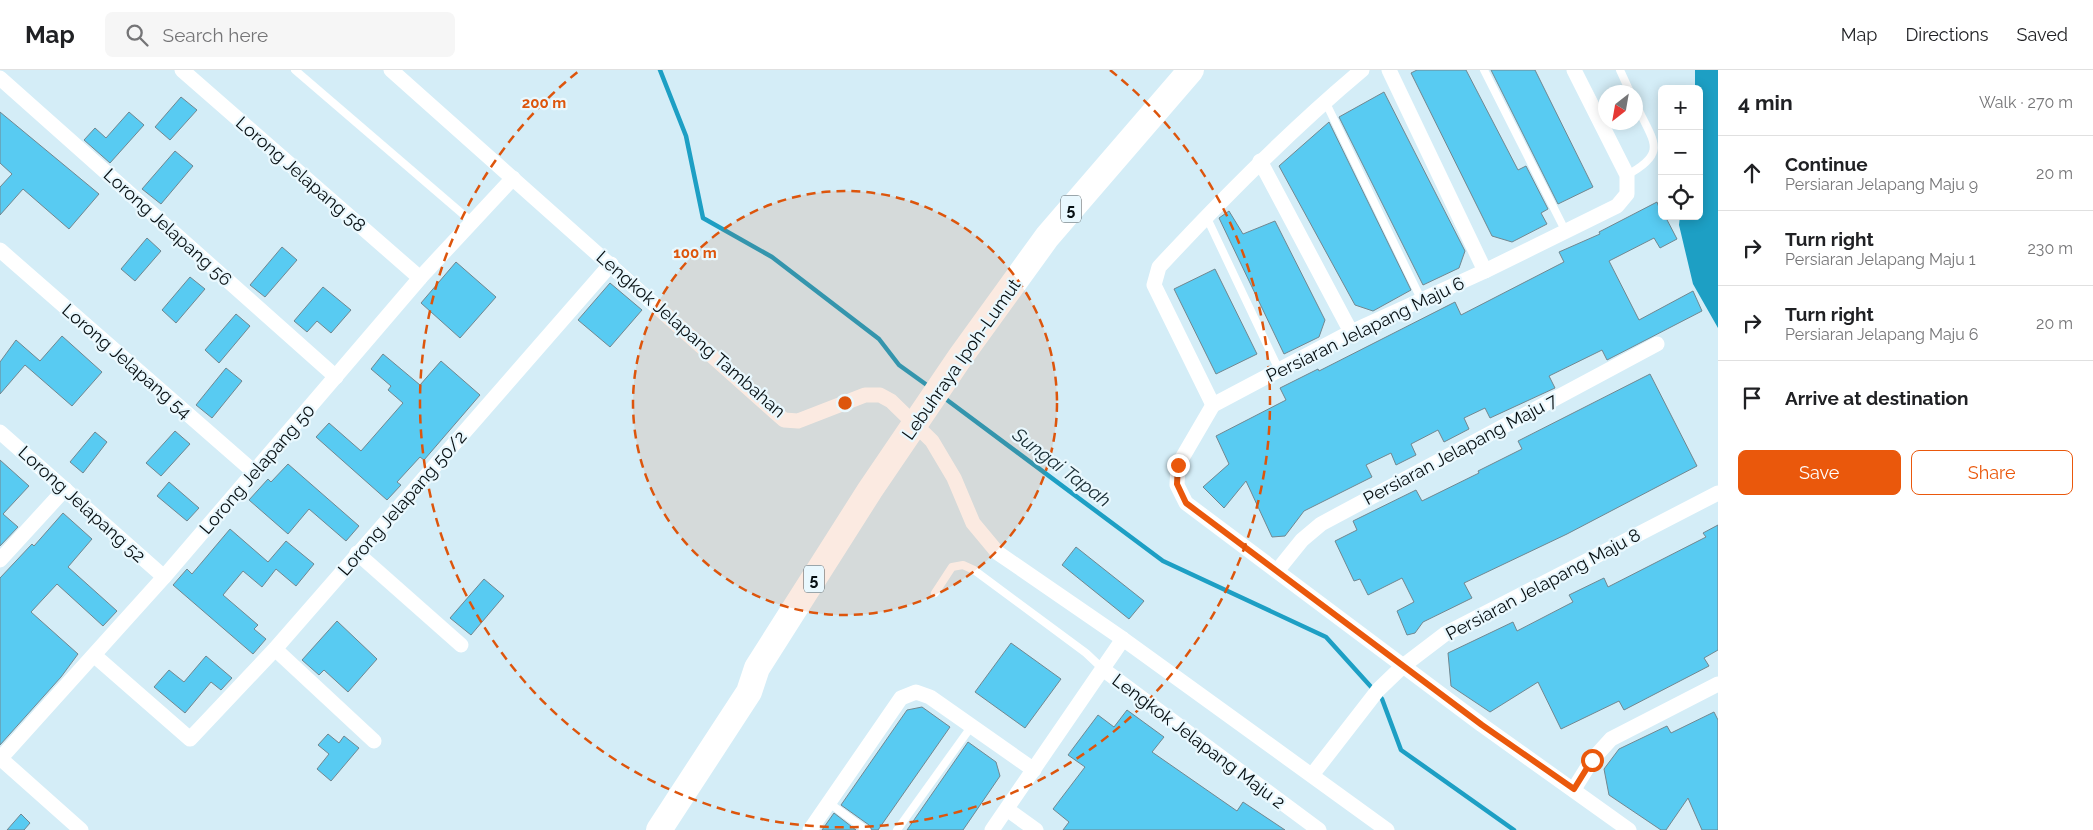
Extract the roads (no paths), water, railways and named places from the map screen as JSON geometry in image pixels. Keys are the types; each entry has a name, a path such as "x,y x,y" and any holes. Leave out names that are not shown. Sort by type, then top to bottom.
{"highway":[{"name":"Lebuhraya Ipoh-Lumut","path":"659,830 749,692 757,668 870,490 961,356 1047,237 1191,70"},
{"name":"Lebuhraya Ipoh-Lumut","path":"642,830 745,678 757,668"}],"street":[{"name":"Lorong Jelapang 58","path":"182,70 420,278"},
{"name":"Lengkok Jelapang Tambahan","path":"391,70 784,420 798,421 865,395 880,395 891,401 932,441 954,478 973,523 998,553 1123,639 1387,830"},
{"path":"1362,70 1260,161 1206,216 1159,268 1154,286 1213,404 1178,465 1177,484 1186,503 1482,725 1629,830"},
{"path":"1389,70 1486,271"},
{"path":"1574,70 1627,175"},
{"name":"Lorong Jelapang 56","path":"0,78 336,377"},
{"path":"1260,161 1351,332"},
{"name":"Persiaran Jelapang Maju 6","path":"1213,404 1351,332 1486,271 1617,206 1627,194 1627,175"},
{"name":"Lorong Jelapang 50","path":"0,759 95,656 164,577 420,278 513,178"},
{"name":"Lorong Jelapang 54","path":"0,250 254,472"},
{"name":"Lorong Jelapang 50/2","path":"95,656 190,739 276,649 357,553 611,264"},
{"name":"Persiaran Jelapang Maju 7","path":"1276,571 1302,540 1321,524 1658,344"},
{"name":"Lorong Jelapang 52","path":"0,432 164,577"},
{"path":"0,560 65,489"},
{"name":"Persiaran Jelapang Maju 8","path":"1312,775 1378,690 1403,666 1446,634 1718,493"},
{"path":"357,553 461,645"},
{"path":"992,830 1008,810 1104,670 1123,639"},
{"path":"276,649 374,741"},
{"name":"Lengkok Jelapang Maju 2","path":"1104,670 1319,830"},
{"path":"1574,789 1592,760 1611,739 1718,684"},
{"path":"810,830 901,698 916,692 930,697 1034,770"},
{"path":"0,759 82,830"},
{"path":"1008,810 1036,830"}],"lane":[{"path":"295,70 472,222"},
{"path":"1484,70 1566,232"},
{"path":"1620,70 1627,85"},
{"path":"1325,101 1422,301"},
{"path":"1627,175 1653,158 1655,148 1643,120"},
{"path":"1206,216 1279,370"},
{"path":"935,593 952,567 963,565 974,570 1086,653 1104,670"},
{"path":"897,830 972,727"},
{"path":"829,803 866,830"}],"water":[{"path":"1695,70 1718,70 1718,328 1693,284 1679,225 1680,220 1703,220 1703,85 1695,85"}],"waterway":[{"name":"Sungai Tapah","path":"660,70 686,136 703,218 772,257 879,339 899,365 931,388"},
{"name":"Sungai Tapah","path":"943,397 1163,561 1326,637 1382,699 1401,750 1514,830"}]}
